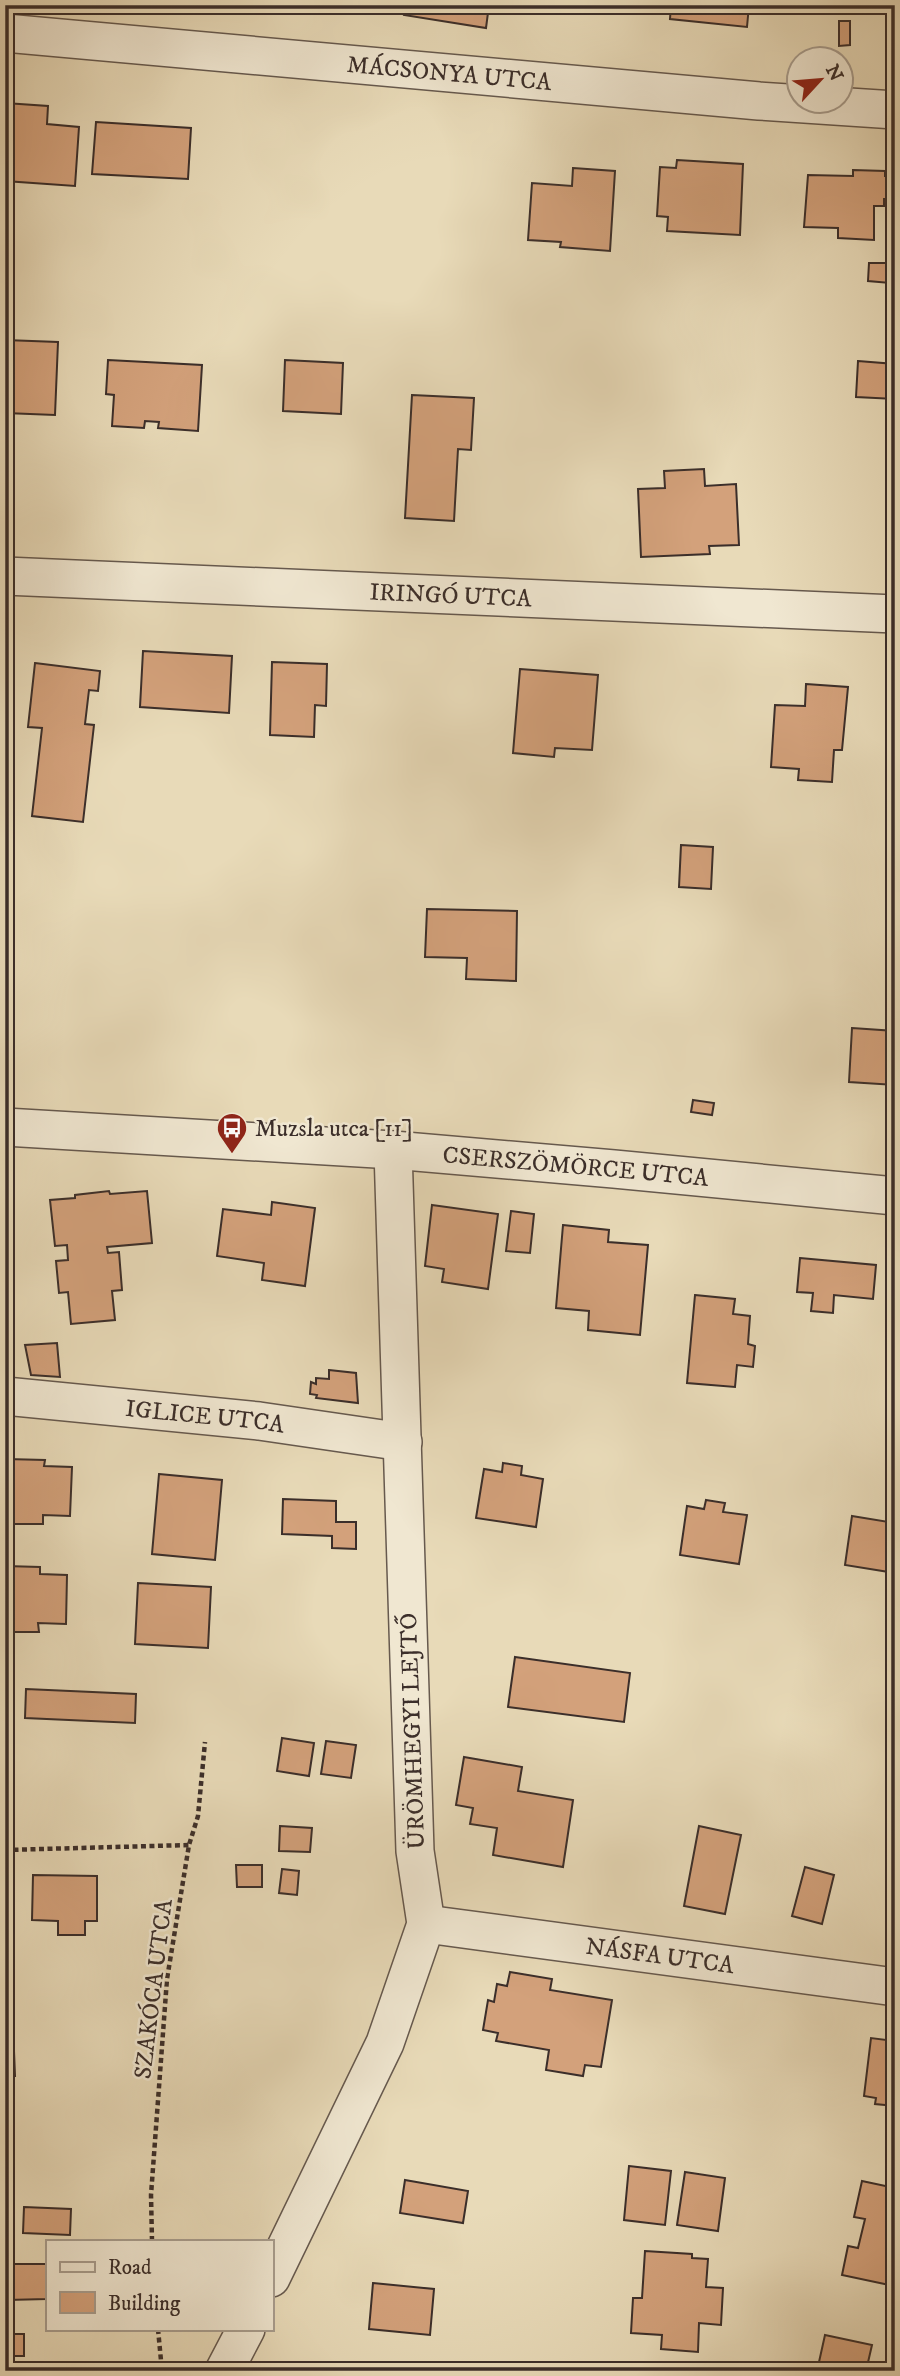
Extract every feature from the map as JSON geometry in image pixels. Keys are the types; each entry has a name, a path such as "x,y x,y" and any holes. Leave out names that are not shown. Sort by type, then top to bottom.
{"street":[{"name":"MÁCSONYA UTCA","path":"5,33 759,101 895,110"},
{"name":"IRINGÓ UTCA","path":"5,576 895,614"},
{"name":"CSERSZÖMÖRCE UTCA","path":"5,1126 393,1150 895,1196"},
{"name":"ÜRÖMHEGYI LEJTŐ","path":"273,2274 384,2043 426,1924 415,1851 393,1150"},
{"name":"IGLICE UTCA","path":"5,1396 259,1421 403,1442"},
{"name":"NÁSFA UTCA","path":"426,1924 895,1987"},
{"path":"224,2371 245,2330"}],"path":[{"name":"SZAKÓCA UTCA","path":"152,2240 151,2195 167,1979 189,1845 198,1816 205,1742"},
{"path":"5,1850 189,1845"},
{"path":"158,2330 162,2371"}],"building":[{"path":"406,5 489,5 486,28 404,15"},
{"path":"589,5 627,5 627,10"},
{"path":"671,5 749,5 747,27 670,19"},
{"path":"839,21 850,21 850,45 839,46"},
{"path":"5,103 48,106 47,124 79,127 75,186 5,181"},
{"path":"96,122 191,128 188,179 92,174"},
{"path":"677,160 743,164 740,235 667,231 668,217 657,216 660,167 676,168"},
{"path":"573,168 615,171 610,251 560,247 561,242 528,240 532,183 572,186"},
{"path":"853,170 885,171 885,176 895,176 895,199 884,199 884,206 874,206 874,240 838,238 838,228 804,227 808,175 853,176"},
{"path":"869,263 891,263 890,283 868,281"},
{"path":"5,340 58,342 55,415 5,413"},
{"path":"108,360 202,365 198,431 158,428 159,422 145,421 144,428 112,426 114,395 106,394"},
{"path":"285,360 343,363 341,414 283,411"},
{"path":"858,361 895,364 895,399 856,397"},
{"path":"412,395 474,398 471,450 458,449 454,521 405,518"},
{"path":"704,469 705,486 736,484 739,545 709,546 710,554 641,557 638,489 665,488 664,471"},
{"path":"143,651 232,656 229,713 140,707"},
{"path":"272,662 327,664 326,706 315,705 314,737 270,735"},
{"path":"35,663 100,671 98,691 89,690 85,724 94,725 83,822 32,816 42,728 28,727"},
{"path":"520,669 598,675 592,750 555,748 554,757 513,753"},
{"path":"806,684 848,687 842,750 834,750 832,782 798,780 799,769 771,767 775,705 805,706"},
{"path":"681,845 713,847 711,889 679,887"},
{"path":"427,909 517,911 516,981 466,979 467,958 425,957"},
{"path":"852,1028 895,1031 895,1085 849,1082"},
{"path":"693,1100 714,1103 712,1115 691,1112"},
{"path":"109,1191 110,1194 147,1191 152,1243 107,1247 108,1253 119,1252 122,1290 112,1291 115,1320 71,1324 68,1292 59,1293 56,1261 68,1260 67,1245 55,1246 50,1200"},
{"path":"272,1202 315,1208 305,1286 262,1280 264,1263 217,1256 223,1209 271,1215"},
{"path":"432,1205 498,1214 488,1289 442,1282 444,1269 425,1266"},
{"path":"511,1211 534,1214 530,1253 506,1251"},
{"path":"563,1225 609,1230 608,1242 648,1245 640,1335 588,1330 589,1311 556,1308"},
{"path":"800,1258 876,1265 873,1299 834,1295 833,1313 811,1311 813,1293 797,1292"},
{"path":"695,1295 735,1299 733,1314 750,1316 748,1344 755,1346 753,1367 737,1365 735,1387 687,1383"},
{"path":"57,1343 60,1377 31,1375 25,1345"},
{"path":"329,1370 356,1373 358,1403 316,1398 317,1395 310,1394 311,1382 316,1384 316,1378 329,1379"},
{"path":"6,1459 45,1460 44,1466 72,1467 70,1516 43,1515 43,1524 5,1524"},
{"path":"503,1463 522,1466 521,1475 543,1479 536,1527 476,1518 484,1469 502,1472"},
{"path":"159,1474 222,1480 215,1560 152,1554"},
{"path":"283,1499 336,1501 336,1522 356,1522 356,1549 332,1548 332,1536 282,1534"},
{"path":"706,1500 725,1503 723,1512 747,1515 739,1564 680,1555 687,1506 704,1509"},
{"path":"852,1516 895,1523 895,1573 845,1565"},
{"path":"5,1566 40,1567 40,1574 67,1575 66,1624 38,1623 39,1632 5,1632"},
{"path":"138,1583 211,1587 208,1648 135,1644"},
{"path":"515,1657 630,1673 624,1722 508,1707"},
{"path":"26,1689 136,1694 135,1723 25,1718"},
{"path":"282,1738 314,1743 309,1776 277,1771"},
{"path":"326,1741 356,1745 351,1778 321,1774"},
{"path":"464,1757 522,1767 518,1791 573,1800 563,1867 493,1855 497,1828 470,1824 473,1808 456,1805"},
{"path":"280,1826 312,1828 310,1852 279,1851"},
{"path":"699,1826 741,1835 725,1914 684,1906"},
{"path":"236,1865 262,1865 262,1887 237,1887"},
{"path":"805,1867 834,1875 822,1924 792,1916"},
{"path":"282,1869 299,1871 297,1895 279,1893"},
{"path":"33,1875 97,1876 97,1921 85,1921 85,1935 58,1935 58,1921 32,1920"},
{"path":"510,1972 552,1979 550,1990 612,2000 601,2067 585,2065 583,2076 546,2070 549,2050 496,2041 498,2033 483,2030 488,2000 494,2002 497,1984 507,1986"},
{"path":"5,2026 13,2026 15,2076 5,2076"},
{"path":"895,2035 895,2106 875,2104 876,2098 864,2096 871,2038 894,2041"},
{"path":"629,2166 671,2171 665,2225 624,2220"},
{"path":"685,2172 725,2178 718,2231 677,2225"},
{"path":"405,2180 468,2191 463,2223 400,2213"},
{"path":"862,2181 895,2188 894,2286 842,2275 848,2246 858,2248 865,2219 854,2217"},
{"path":"24,2207 71,2209 70,2235 23,2233"},
{"path":"645,2251 692,2254 692,2258 708,2259 706,2287 723,2288 721,2325 699,2323 698,2352 661,2349 662,2335 631,2333 633,2298 642,2298"},
{"path":"5,2264 46,2264 46,2299 7,2300"},
{"path":"373,2283 434,2289 430,2335 369,2329"},
{"path":"5,2334 24,2334 24,2356 5,2356"},
{"path":"825,2335 872,2345 866,2371 817,2371"},
{"path":"756,2364 785,2371 755,2371"}],"place":[{"name":"Muzsla utca [11]","path":"232,1155"}]}
